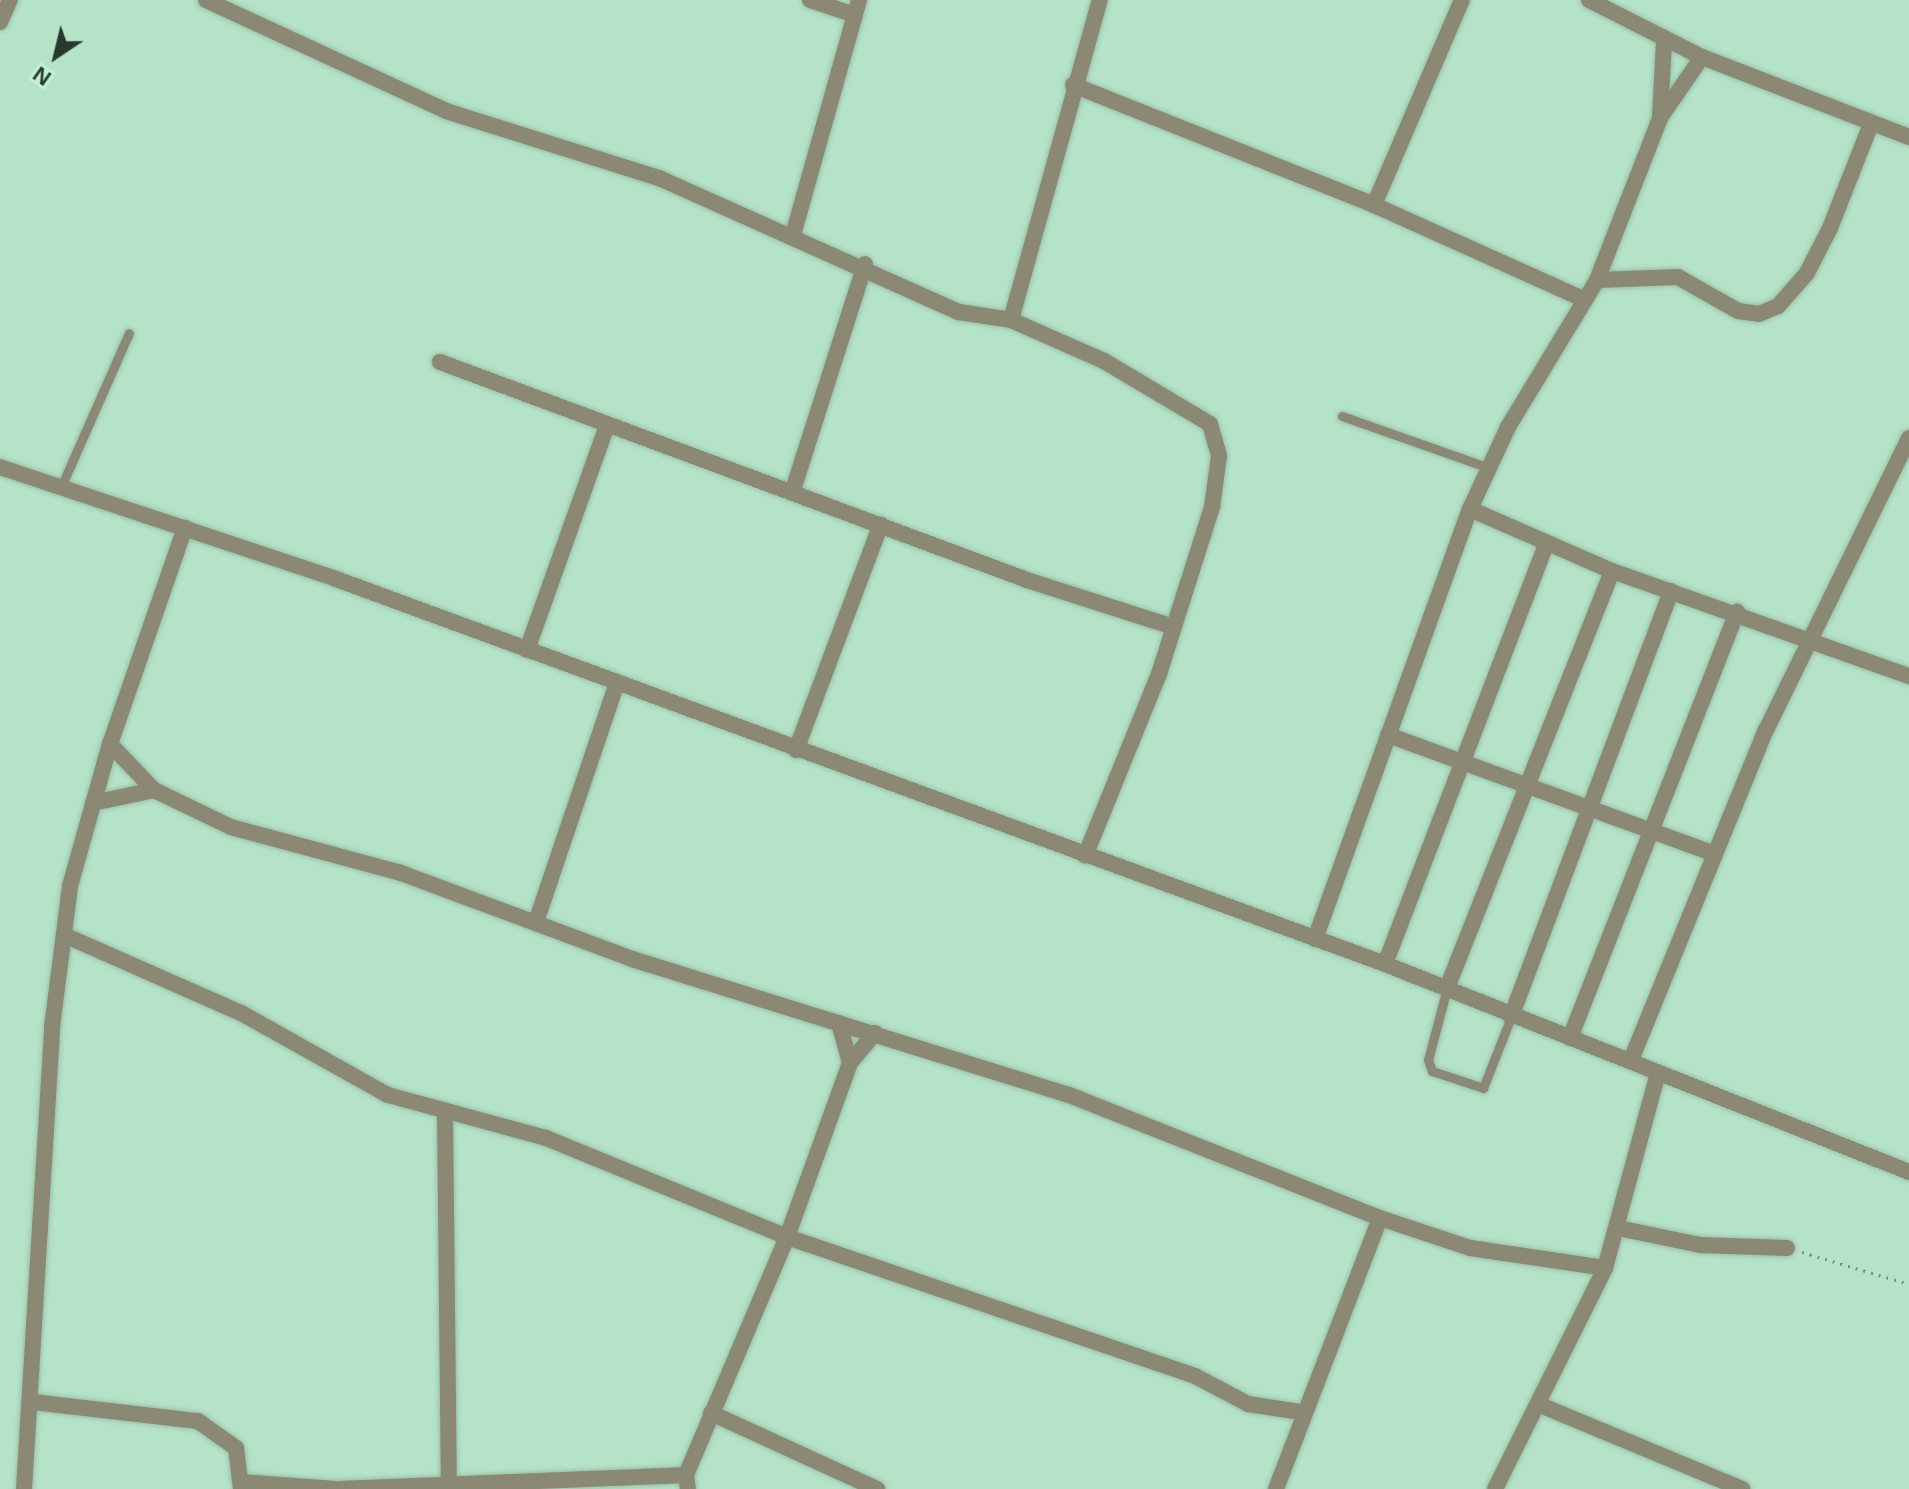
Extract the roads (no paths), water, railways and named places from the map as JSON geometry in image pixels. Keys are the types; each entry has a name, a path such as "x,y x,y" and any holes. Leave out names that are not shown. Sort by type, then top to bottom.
{"street":[{"path":"0,22 10,0"},
{"path":"206,0 446,111 549,138 865,264 959,312 1011,320 1118,368 1210,424 1219,456 1212,507 1173,627 1085,856"},
{"path":"793,235 857,8 810,0"},
{"path":"1011,320 1073,85 1100,0"},
{"path":"1374,205 1462,0"},
{"path":"1589,0 1664,41 1909,137"},
{"path":"1660,118 1664,41"},
{"path":"1315,939 1470,509 1597,280 1660,118 1702,57"},
{"path":"1073,85 1374,205 1585,300"},
{"path":"1597,280 1678,277 1738,311 1759,314 1778,306 1807,273 1830,228 1871,124"},
{"path":"793,490 865,264"},
{"path":"440,362 607,425 1173,627"},
{"path":"527,650 607,425"},
{"path":"1631,1060 1715,854 1811,639 1909,438"},
{"path":"0,467 185,528 527,650 1385,964 1511,1017 1631,1060 1909,1172"},
{"path":"1470,509 1546,545 1612,571 1737,612 1909,676"},
{"path":"796,750 881,524"},
{"path":"24,1489 33,1402 52,1027 64,935 93,803 110,744 185,528"},
{"path":"1385,964 1546,545"},
{"path":"1447,988 1612,571"},
{"path":"1511,1017 1671,591"},
{"path":"1570,1038 1737,612"},
{"path":"537,919 616,685"},
{"path":"1388,735 1529,781 1715,854"},
{"path":"110,744 154,790 231,827 350,857 537,919 632,959 875,1033 1194,1139 1380,1218 1470,1248 1605,1268"},
{"path":"93,803 154,790"},
{"path":"64,935 241,1013 388,1095 445,1115 546,1138 787,1237 1195,1376 1248,1404 1301,1412"},
{"path":"839,1023 850,1063"},
{"path":"33,1402 198,1421 236,1448 241,1485 338,1489 449,1482 687,1482 711,1413 787,1237 850,1063 875,1033"},
{"path":"1495,1489 1540,1405 1605,1268 1658,1073"},
{"path":"445,1115 449,1482"},
{"path":"1276,1489 1301,1412 1380,1218"},
{"path":"1618,1228 1700,1245 1787,1248"},
{"path":"1540,1405 1710,1483 1742,1489"},
{"path":"711,1413 877,1489"}],"lane":[{"path":"61,487 129,333"},
{"path":"1342,416 1490,468"},
{"path":"1447,988 1428,1060 1432,1071 1483,1088 1511,1017"}]}
